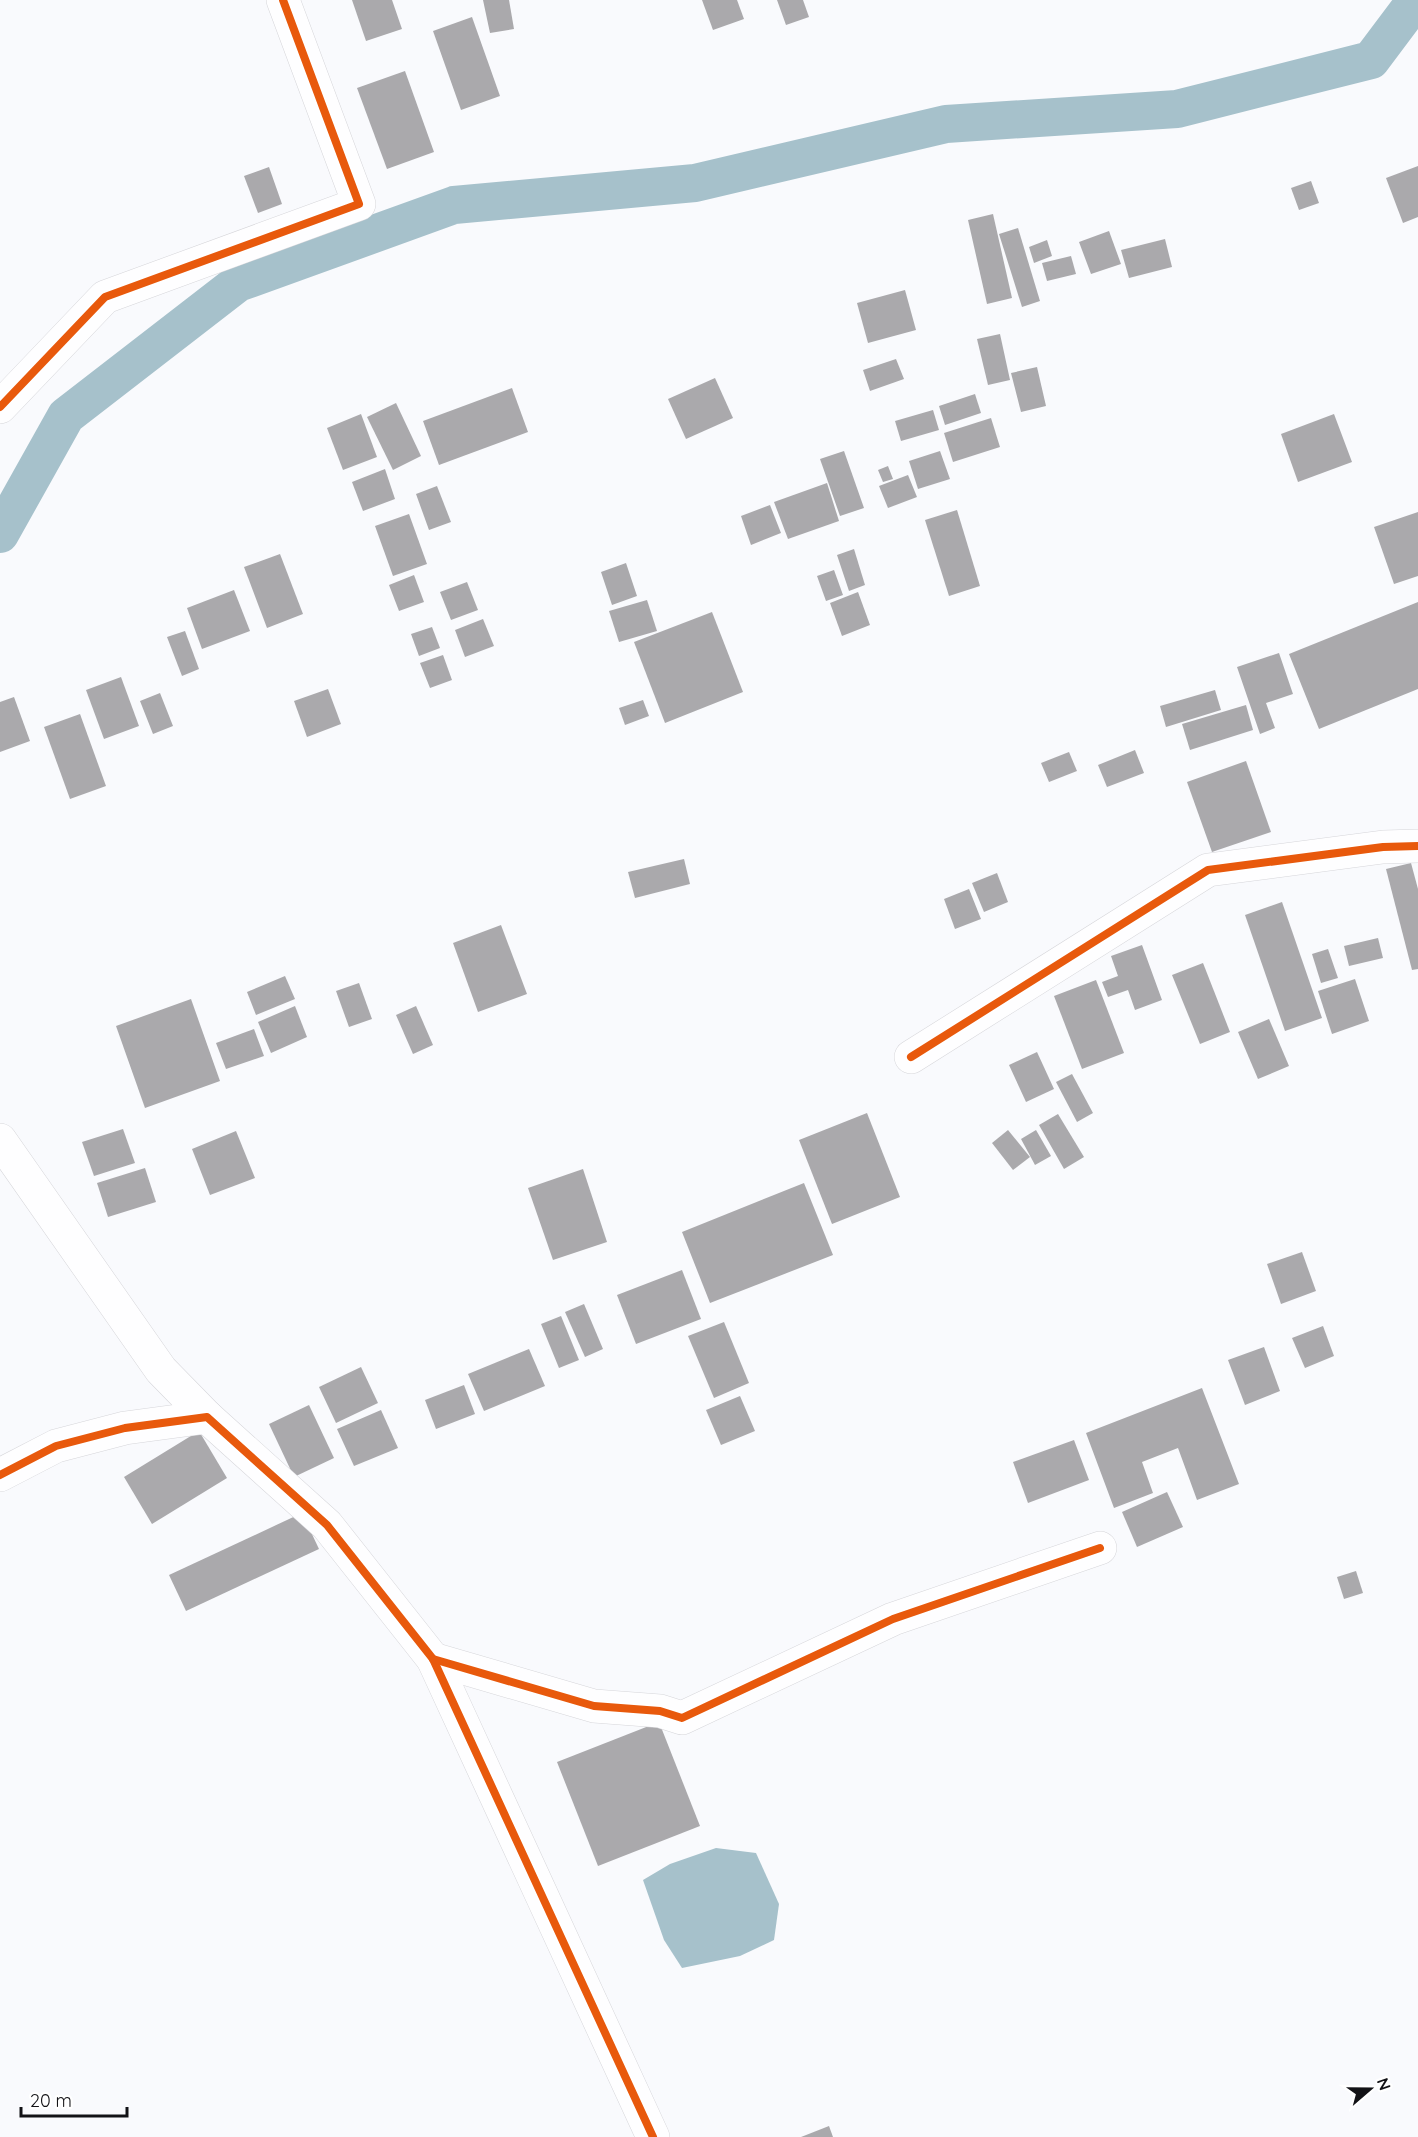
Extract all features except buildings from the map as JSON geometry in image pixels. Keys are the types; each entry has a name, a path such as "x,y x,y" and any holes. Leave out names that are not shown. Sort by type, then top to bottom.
{"street":[{"path":"0,407 105,297 359,204 283,0"},
{"path":"910,1057 1208,870 1383,847 1418,846"},
{"path":"0,1140 161,1370 207,1418 327,1525 433,1659 653,2137"},
{"path":"0,1475 56,1446 125,1428 207,1418"},
{"path":"433,1659 594,1706 660,1712 682,1718 893,1619 1100,1548"}],"water":[{"path":"716,1848 756,1853 779,1904 774,1940 740,1956 682,1968 664,1940 643,1880 670,1864"}],"waterway":[{"path":"0,534 66,416 238,283 454,205 695,183 946,124 1177,109 1371,60 1416,0"}],"cycle path":[{"path":"0,407 105,297 359,204 283,0"},
{"path":"911,1057 1208,870 1383,847 1418,846"},
{"path":"0,1475 56,1446 125,1428 207,1417 327,1525 433,1659 653,2137"},
{"path":"433,1659 594,1706 660,1711 682,1718 893,1619 1100,1548"}]}
